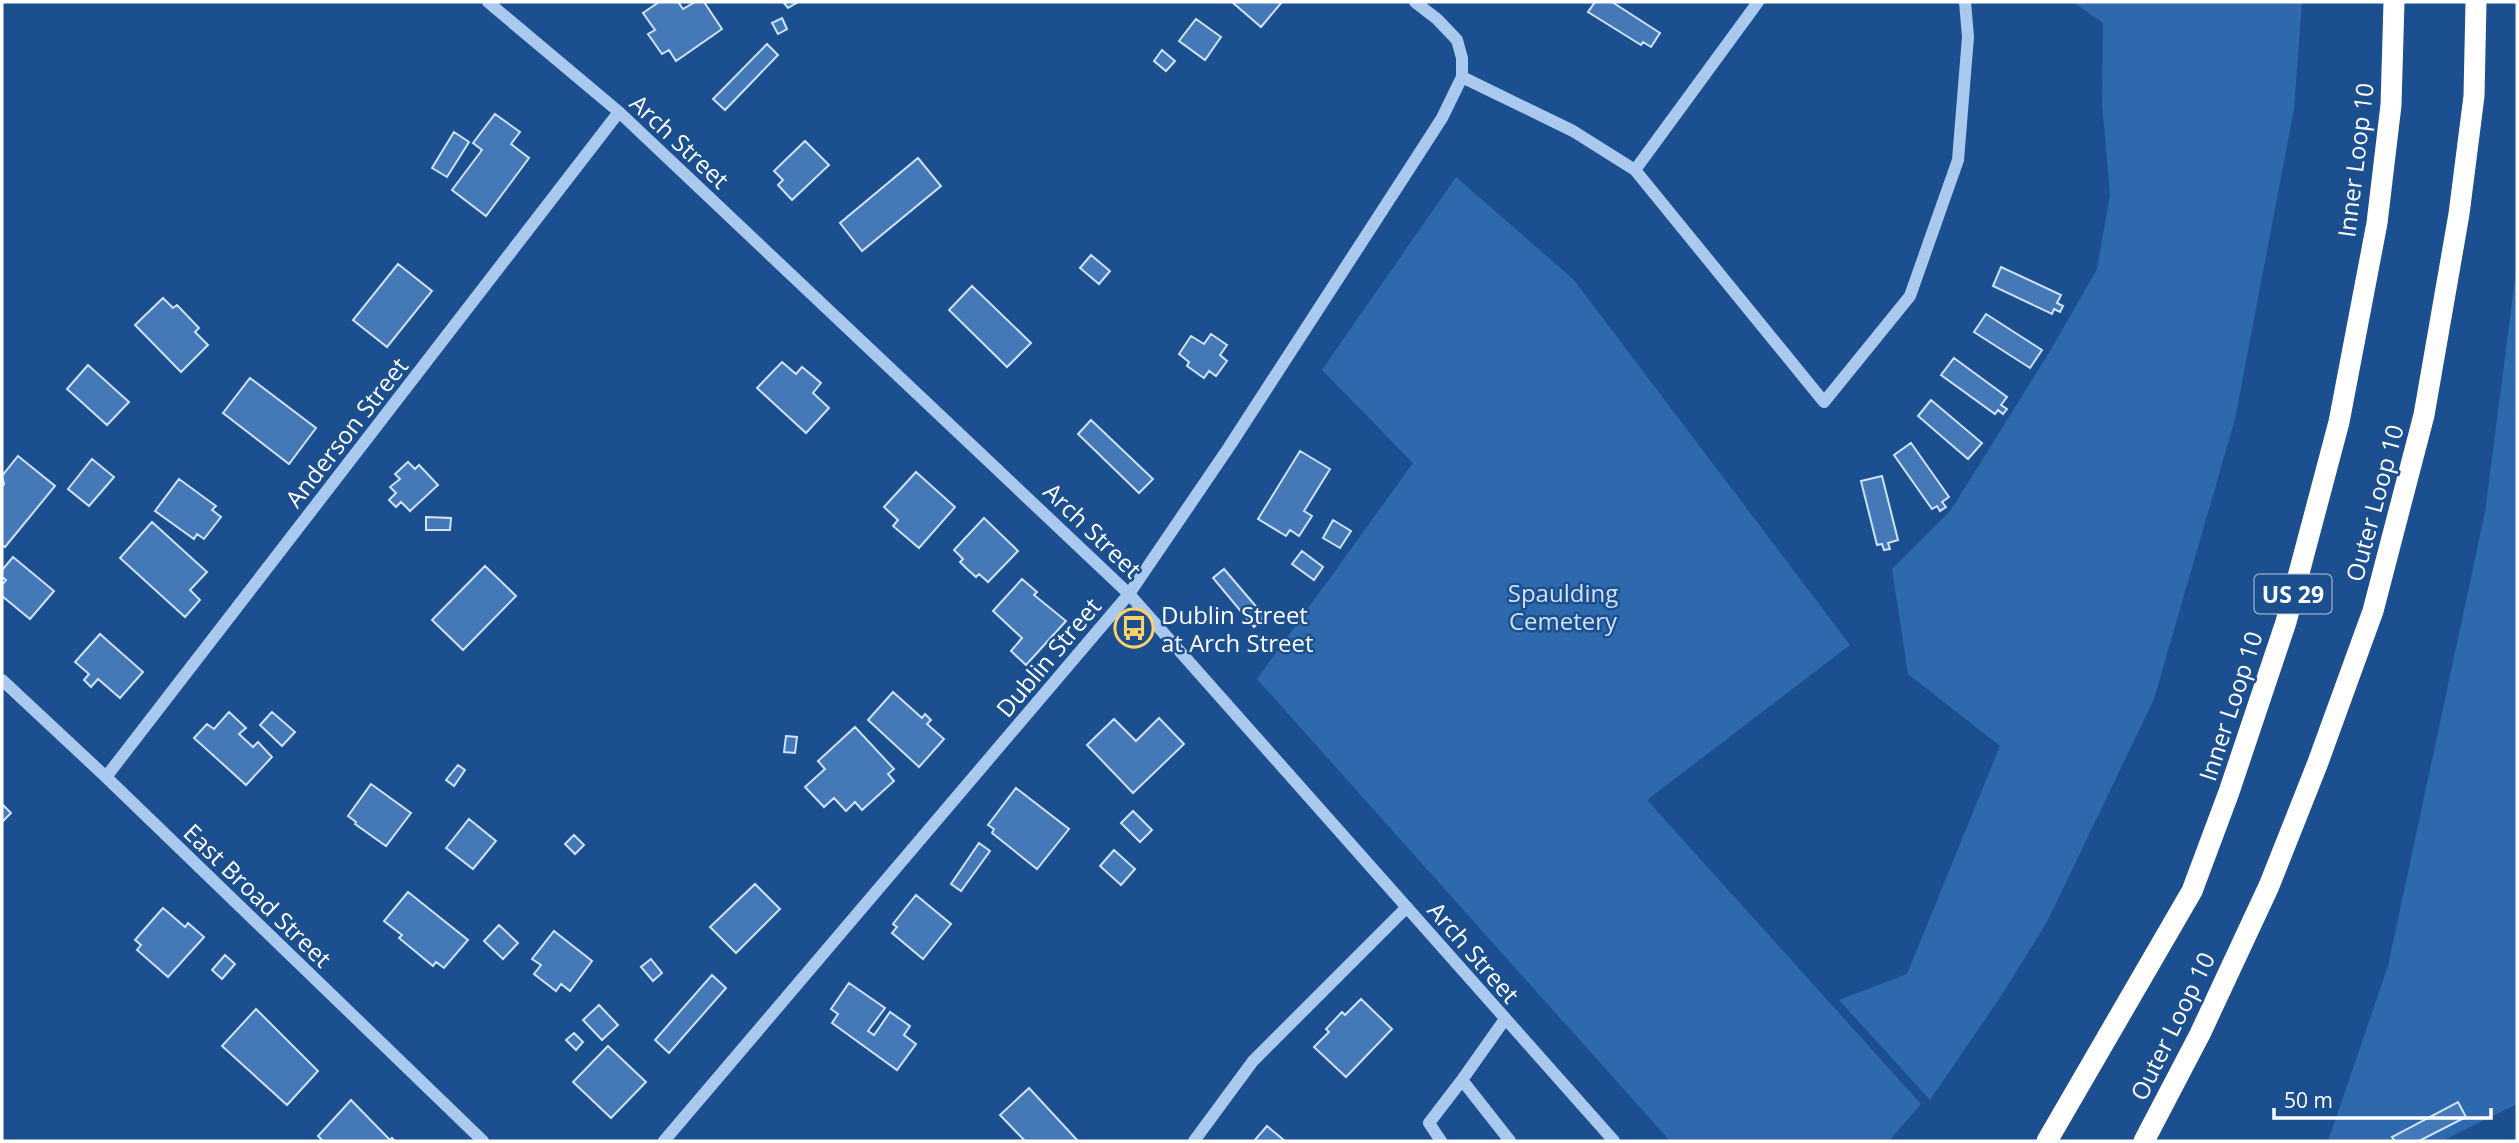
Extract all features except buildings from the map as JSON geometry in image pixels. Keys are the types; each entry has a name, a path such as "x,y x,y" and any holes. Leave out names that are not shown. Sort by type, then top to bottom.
{"highway":[{"name":"Inner Loop 10","path":"2047,1141 2192,891 2229,792 2286,622 2339,422 2377,223 2391,106 2395,2"},
{"name":"Outer Loop 10","path":"2144,1141 2200,1034 2269,886 2318,765 2373,611 2424,415 2459,214 2474,96 2476,2"}],"street":[{"name":"Arch Street","path":"488,2 619,112 1129,594 1614,1141"},
{"path":"1415,2 1437,19 1457,40 1462,58 1462,78 1573,131 1635,170 1824,402 1910,296 1958,160 1968,37 1965,2"},
{"path":"1635,170 1758,2"},
{"name":"Dublin Street","path":"664,1141 1129,594 1229,447 1413,163 1462,78"},
{"name":"Anderson Street","path":"106,777 619,112"},
{"name":"East Broad Street","path":"2,680 484,1141"},
{"path":"1194,1141 1253,1061 1407,907"},
{"path":"1441,1141 1430,1123 1505,1020"},
{"path":"1462,1080 1510,1141"}],"green space":[{"path":"2073,2 2302,2 2294,109 2235,419 2154,699 2047,922 2001,996 1930,1100 1839,1000 1907,974 2000,746 1908,674 1892,569 1951,510 2050,351 2097,269 2110,195 2102,103 2103,23"},
{"name":"Spaulding Cemetery","path":"1456,177 1574,280 1850,645 1647,800 1921,1104 1889,1141 1670,1141 1257,679 1413,463 1322,370"},
{"path":"2517,264 2517,1104 2442,1141 2328,1141 2388,966 2485,512"}],"place":[{"name":"Dublin Street at Arch Street","path":"1134,628"}]}
